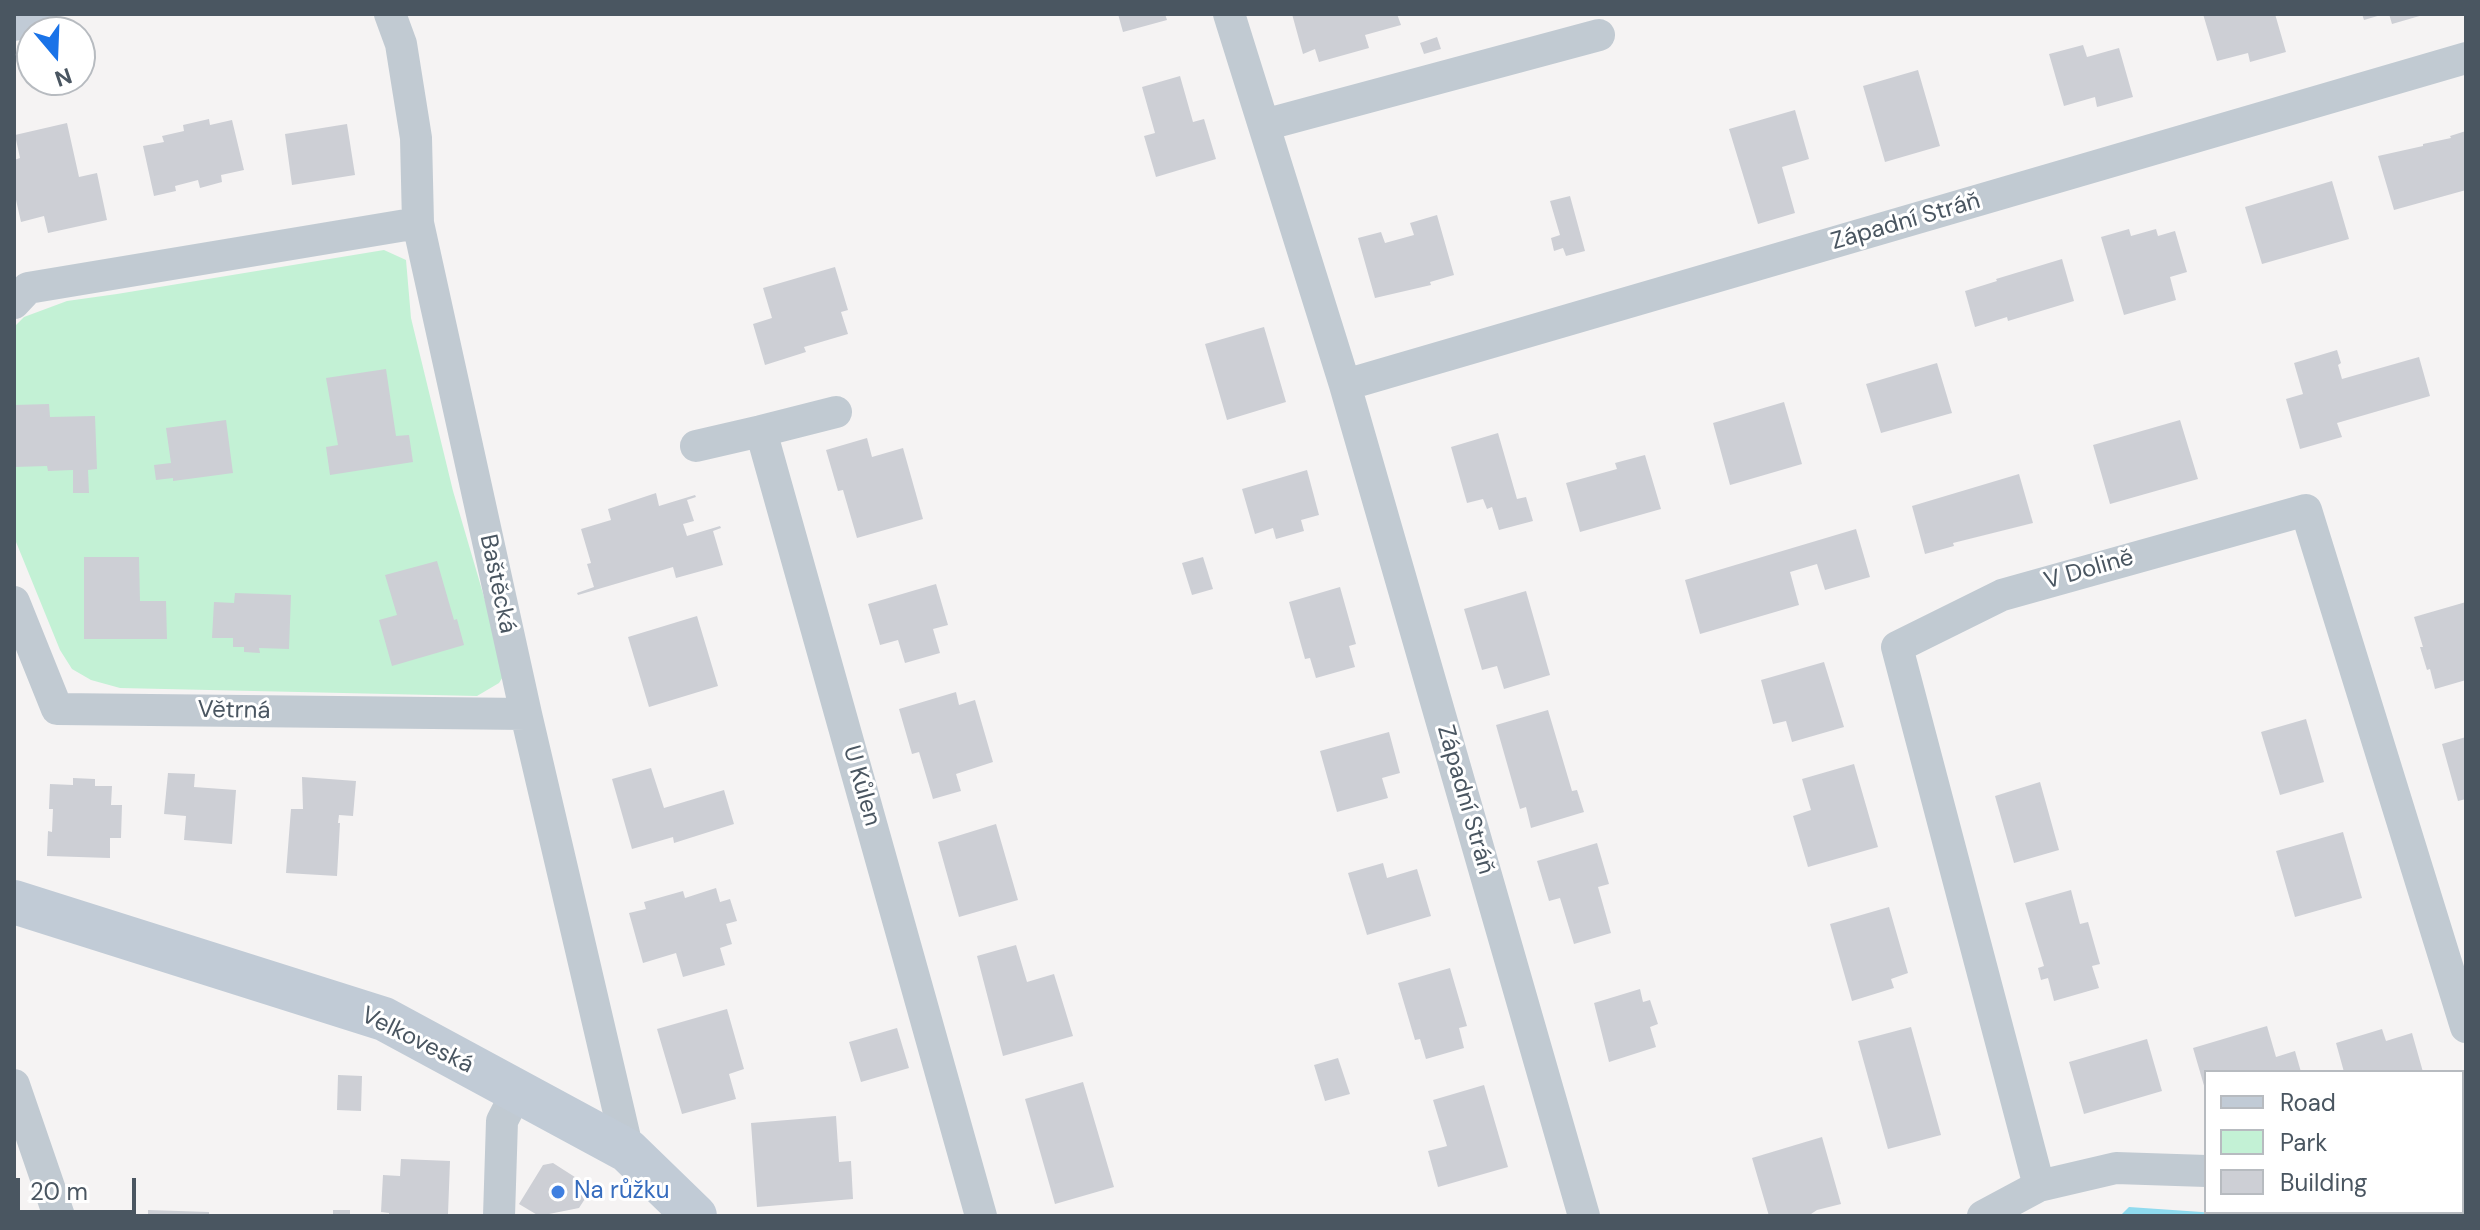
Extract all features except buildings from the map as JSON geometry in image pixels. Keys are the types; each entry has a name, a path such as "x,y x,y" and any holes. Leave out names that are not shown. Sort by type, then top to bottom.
{"street":[{"path":"14,19 34,14"},
{"name":"Baštěcká","path":"390,14 401,44 416,138 418,223 526,714 628,1151"},
{"name":"Západní Stráň","path":"1229,14 1345,385 1584,1216"},
{"path":"1264,125 1599,35"},
{"name":"Západní Stráň","path":"1345,385 2466,58"},
{"path":"14,303 28,288 418,223"},
{"path":"696,446 836,412"},
{"name":"U Kůlen","path":"761,431 981,1216"},
{"name":"V Dolině","path":"2039,1186 1897,647 2002,595 2306,510 2466,1027"},
{"name":"Větrná","path":"14,602 57,709 526,714"},
{"name":"Velkoveská","path":"14,902 384,1019 628,1151 695,1216"},
{"path":"14,1085 59,1216"},
{"path":"499,1216 502,1121 517,1092"},
{"path":"1983,1216 2039,1186 2116,1168 2204,1171"}],"green space":[{"path":"384,250 406,260 411,318 453,491 506,672 499,683 477,696 120,688 91,680 72,669 60,650 14,537 14,327 24,317 67,301"}],"water":[{"path":"2129,1207 2247,1216 2120,1216"}],"place":[{"name":"Na růžku","path":"558,1192"}]}
